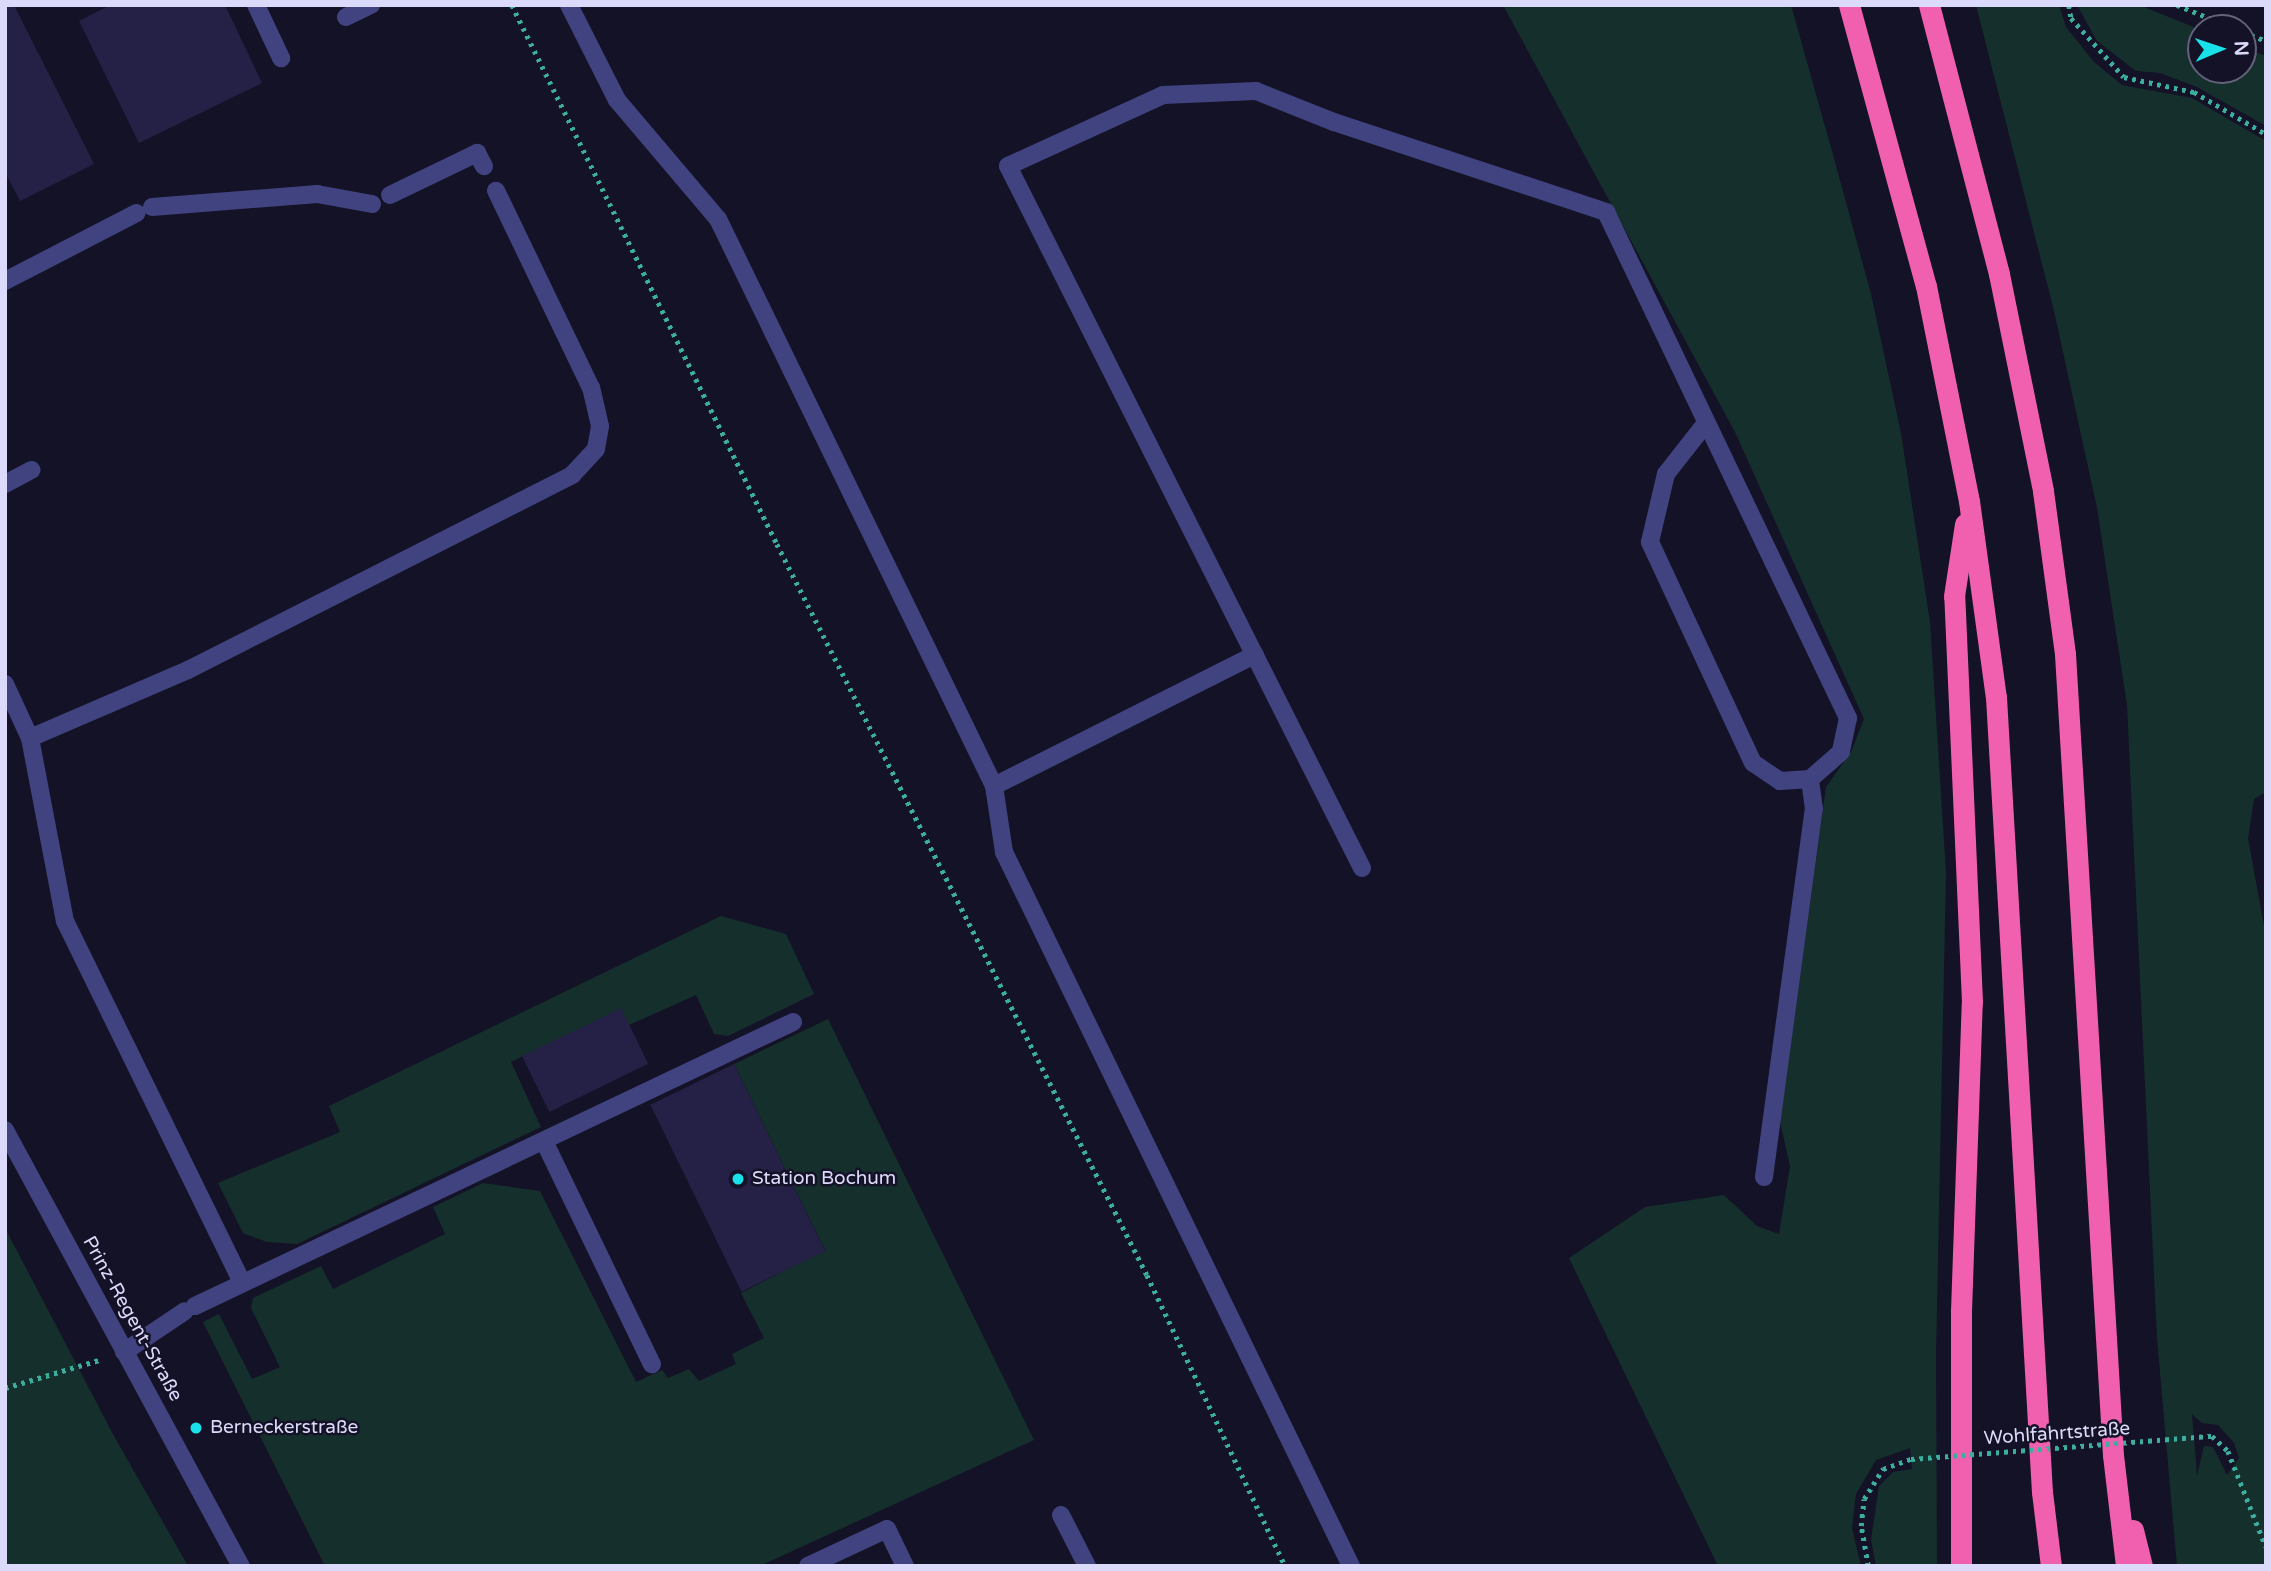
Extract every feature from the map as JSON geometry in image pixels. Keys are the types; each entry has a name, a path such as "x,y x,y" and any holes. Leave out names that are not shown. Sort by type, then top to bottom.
{"highway":[{"path":"1849,5 1926,286 1969,501 2001,751 2029,1275 2051,1566"},
{"path":"1929,5 1999,274 2043,491 2065,654 2113,1455 2126,1566"},
{"path":"1961,1566 1961,1311 1972,1002 1954,596 1969,501"},
{"path":"2113,1455 2142,1566"}],"street":[{"path":"256,5 281,58"},
{"path":"346,17 371,5"},
{"path":"569,5 617,100 718,219 994,786 1004,852 1351,1566"},
{"path":"1362,868 1008,166 1163,94 1256,90 1334,122 1606,212 1848,718 1841,752 1810,779 1780,780 1753,763 1650,542 1666,474 1706,423"},
{"path":"390,195 477,153 484,166"},
{"path":"30,738 188,670 498,513 572,475 596,449 600,426 591,388 496,191"},
{"path":"5,281 144,210 317,194 372,204"},
{"path":"5,484 31,470"},
{"path":"994,786 1255,655"},
{"path":"5,684 30,738 65,921 242,1283"},
{"path":"1764,1177 1814,809 1810,779"},
{"path":"124,1352 190,1308 793,1022"},
{"name":"Prinz-Regent-Straße","path":"5,1130 241,1566"},
{"path":"544,1140 652,1364"},
{"path":"1062,1515 1087,1566"},
{"path":"808,1566 887,1529 905,1566"}],"path":[{"path":"512,5 777,544 1147,1275 1284,1566"},
{"path":"2069,5 2071,18 2124,77 2194,92 2266,134"},
{"path":"2177,5 2199,14"},
{"path":"5,1388 124,1352"},
{"name":"Wohlfahrtstraße","path":"1868,1566 1861,1526 1864,1499 1884,1469 1911,1459 2212,1436 2228,1451 2266,1547"}],"green space":[{"path":"1503,5 1791,5 1838,173 1871,294 1901,433 1930,622 1946,872 1936,1354 1937,1566 1876,1566 1871,1540 1879,1486 1893,1472 1912,1469 1910,1448 1876,1460 1856,1494 1852,1528 1861,1566 1718,1566 1569,1258 1645,1207 1724,1195 1757,1226 1779,1234 1790,1166 1780,1122 1826,787 1851,752 1864,719 1735,432"},
{"path":"1976,5 2059,5 2066,27 2094,62 2122,85 2192,98 2266,141 2266,792 2254,799 2248,838 2266,937 2266,1566 2177,1566 2157,1338 2127,705 2097,508 2054,311","holes":["2192,1414 2202,1423 2218,1425 2234,1443 2239,1458 2227,1475 2213,1447 2204,1446 2197,1475"]},
{"path":"2077,5 2139,5 2187,24 2187,83 2160,73 2136,71 2097,41"},
{"path":"2257,52 2266,56 2266,126 2189,84 2257,84"},
{"path":"721,916 786,934 814,994 728,1036 714,1034 696,995 629,1025 620,1009 511,1062 541,1127 297,1244 267,1242 243,1233 218,1183 340,1132 329,1106"},
{"path":"828,1019 1034,1440 760,1566 325,1566 203,1322 219,1314 252,1379 280,1367 251,1308 253,1298 321,1266 333,1289 445,1234 433,1207 483,1183 540,1191 636,1382 662,1370 668,1378 689,1369 699,1381 736,1364 732,1354 764,1338 741,1293 825,1250 734,1064"},
{"path":"5,1228 114,1436 188,1566 5,1566"}],"building":[{"path":"5,5 14,5 94,164 20,201 5,172"},
{"path":"110,5 225,5 262,83 139,143 79,21"},
{"path":"621,1008 648,1064 549,1112 522,1056"},
{"name":"Station Bochum","path":"734,1064 825,1251 742,1292 650,1105"}],"place":[{"name":"Station Bochum","path":"738,1179"},
{"name":"Berneckerstraße","path":"196,1428"}]}
